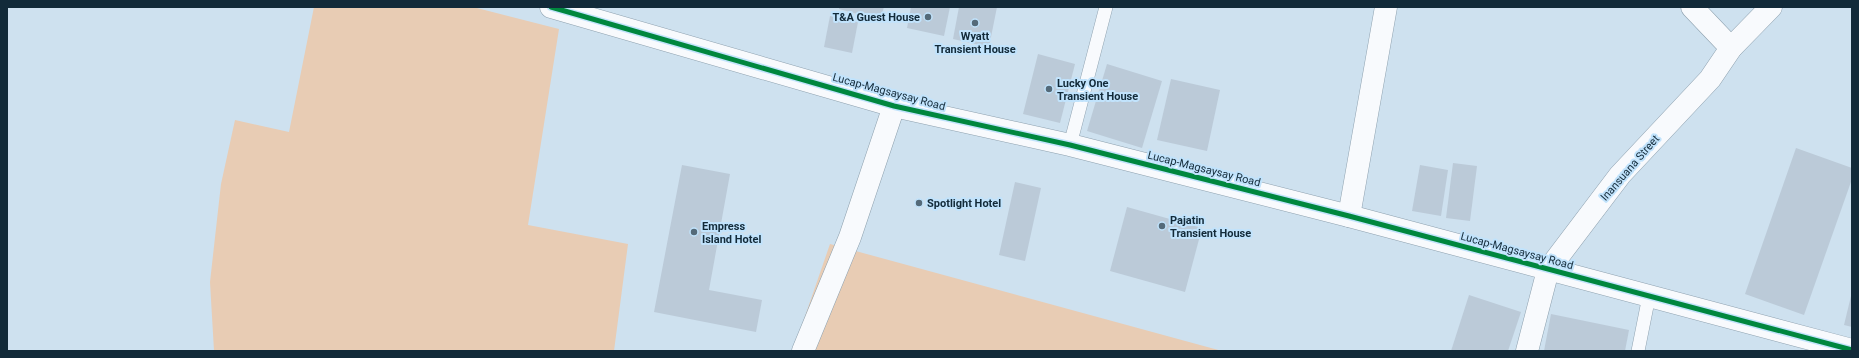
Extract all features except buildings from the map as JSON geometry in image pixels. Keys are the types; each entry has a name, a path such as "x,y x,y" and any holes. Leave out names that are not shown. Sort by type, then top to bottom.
{"street":[{"name":"Lucap-Magsaysay Road","path":"551,7 894,106 1070,145 1349,216 1852,350"},
{"path":"1349,216 1386,7"},
{"path":"1692,7 1731,48"},
{"name":"Inansuana Street","path":"1527,351 1548,270 1620,175 1710,78 1731,48 1771,7"},
{"path":"803,351 850,237 894,106"}],"lane":[{"path":"1070,145 1106,7"},
{"path":"1638,351 1649,296"}],"shaded area":[{"path":"314,7 473,7 559,29 528,225 628,244 614,351 214,351 210,282 221,184 235,120 289,132"},
{"path":"830,244 1222,351 793,351"}],"cycle path":[{"path":"551,7 894,106 1070,145 1349,216 1852,350"}],"place":[{"name":"T&A Guest House","path":"928,17"},
{"name":"Wyatt Transient House","path":"975,23"},
{"name":"Lucky One Transient House","path":"1049,89"},
{"name":"Spotlight Hotel","path":"919,203"},
{"name":"Pajatin Transient House","path":"1162,226"},
{"name":"Empress Island Hotel","path":"694,232"}]}
